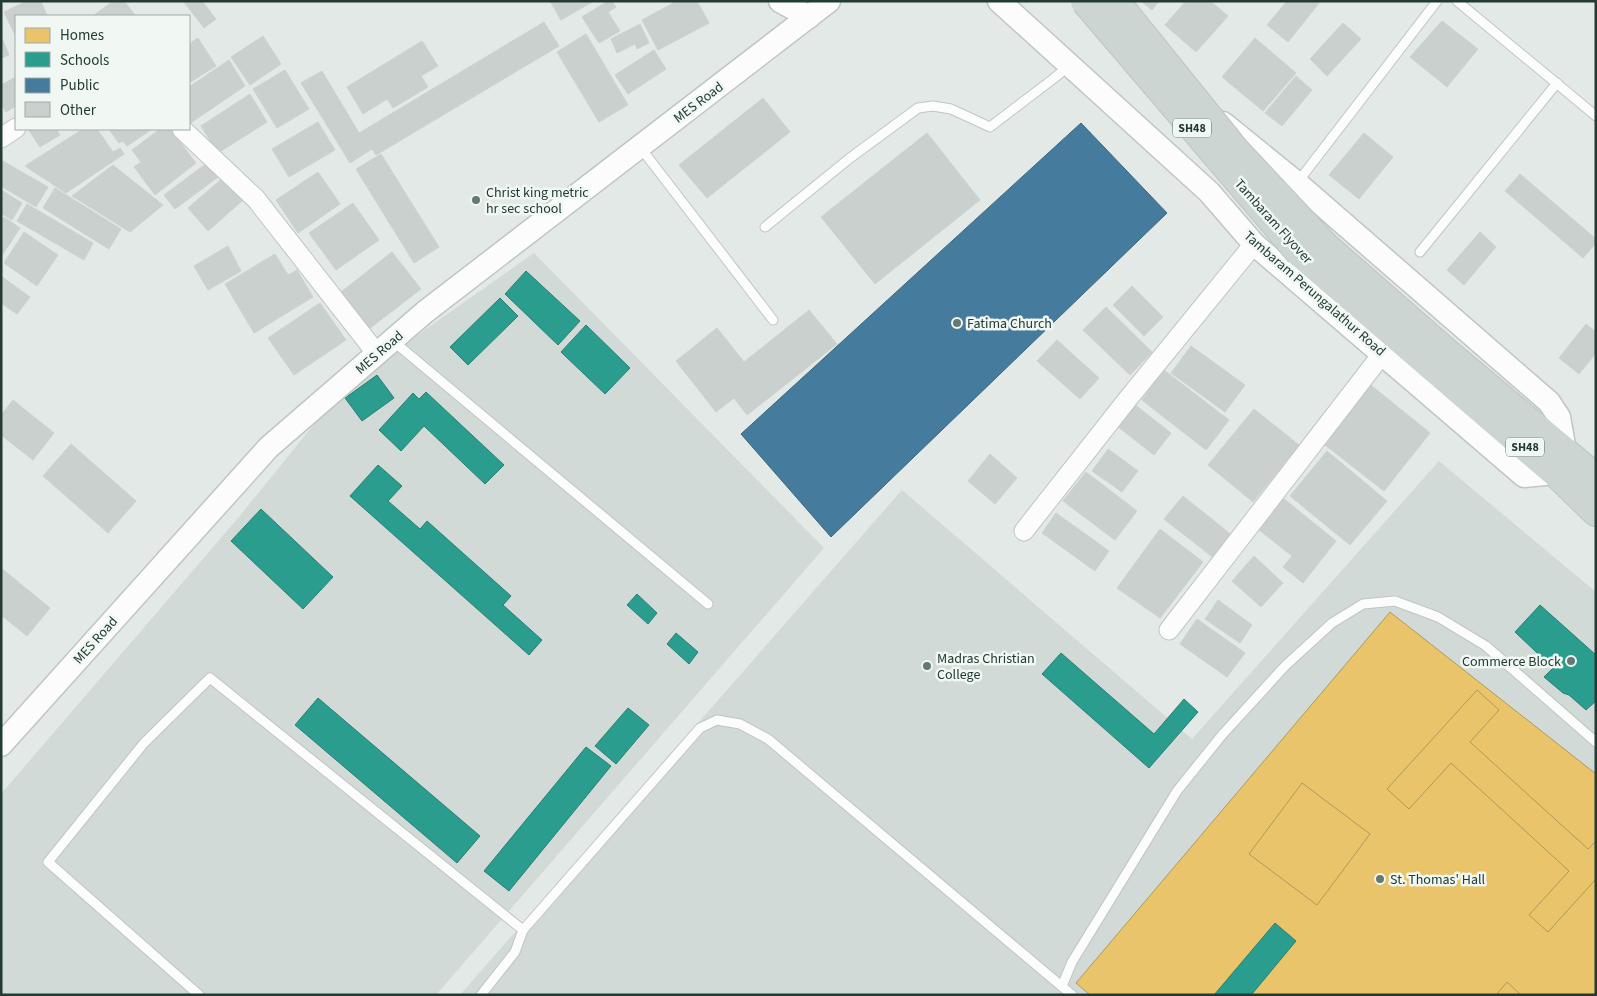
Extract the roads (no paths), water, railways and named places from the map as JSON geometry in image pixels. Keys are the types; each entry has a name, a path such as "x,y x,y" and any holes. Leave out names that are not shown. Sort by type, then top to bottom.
{"main road":[{"name":"Tambaram Flyover","path":"1085,1 1300,253 1500,411 1560,462"},
{"name":"Tambaram Flyover","path":"1115,1 1235,150 1325,246 1500,411"},
{"name":"SH48","path":"1560,462 1596,478"},
{"name":"SH48","path":"1560,462 1596,512"}],"street":[{"path":"780,1 809,17 829,1"},
{"name":"Tambaram Perungalathur Road","path":"1000,1 1209,192 1254,244 1524,476 1560,462"},
{"path":"1073,1 1297,183 1549,402 1559,417 1560,462"},
{"name":"MES Road","path":"1,745 269,447 425,312 809,17"},
{"path":"1,138 15,129"},
{"path":"183,130 256,199 384,347"},
{"path":"1024,531 1127,400 1254,244"},
{"path":"1169,630 1383,353"}],"lane":[{"path":"1297,183 1437,1"},
{"path":"1457,1 1596,116"},
{"path":"765,227 850,158 918,108 932,106 951,109 990,126 1053,80 1070,65"},
{"path":"1420,252 1557,84"},
{"path":"640,147 774,320"},
{"path":"384,347 708,604"},
{"path":"1062,986 1072,962 1177,791 1222,736 1285,666 1332,623 1362,604 1395,601 1438,618 1486,646 1596,742"},
{"path":"199,995 48,862 144,743 210,678 522,930"},
{"path":"480,995 515,952 522,930 678,750 700,728 717,720 740,724 768,739 1072,995"}],"place":[{"name":"Christ king metric hr sec school","path":"476,200"},
{"name":"Fatima Church","path":"957,323"},
{"name":"Commerce Block","path":"1571,661"},
{"name":"Madras Christian College","path":"927,666"},
{"name":"St. Thomas' Hall","path":"1380,879"}]}
